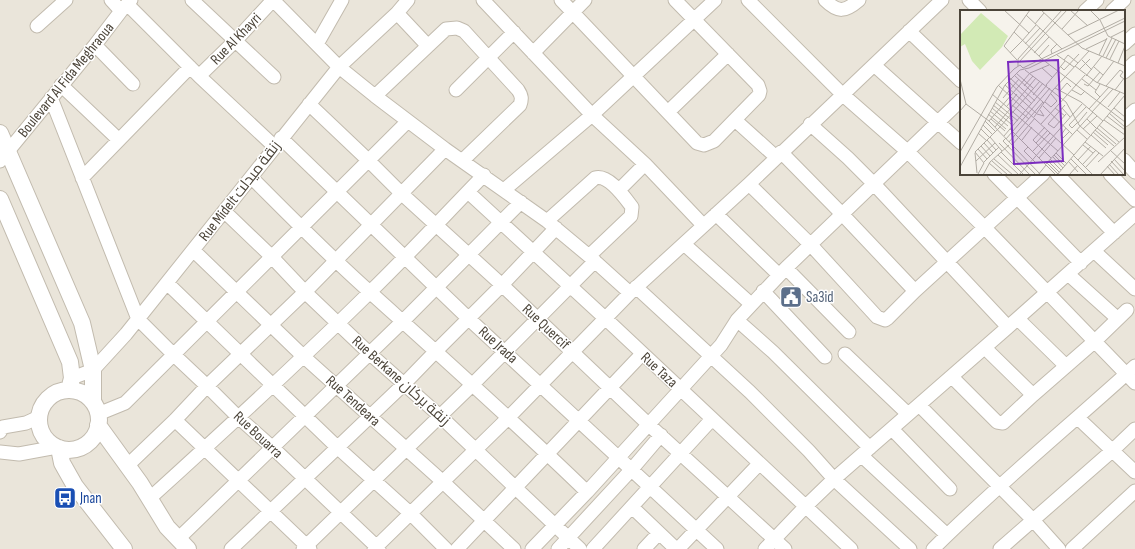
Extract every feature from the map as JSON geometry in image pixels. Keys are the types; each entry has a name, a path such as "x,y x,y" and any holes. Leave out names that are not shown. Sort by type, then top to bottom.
{"street":[{"path":"37,26 66,0"},
{"name":"Rue Jrada","path":"110,0 127,5 194,72 337,192 469,319 718,549"},
{"path":"192,0 274,77"},
{"path":"273,0 339,67 408,121 551,224 633,290 733,375 778,419 834,479 910,549"},
{"name":"Rue Al Khayri","path":"82,178 119,140 194,72 236,40 273,0"},
{"path":"317,44 342,0"},
{"name":"Rue Midelt زنقة ميدلت","path":"71,384 93,370 126,334 339,67 408,0"},
{"path":"483,0 592,115 645,164 703,225"},
{"path":"561,0 697,143 709,144 735,120 759,95 760,91 758,85 675,0"},
{"path":"533,53 585,0"},
{"path":"504,190 592,115 716,0"},
{"path":"748,0 842,94 906,151 986,228 1047,293 1095,341 1132,374 999,486 933,549"},
{"path":"824,0 830,5 842,10 850,8 859,0"},
{"path":"376,548 442,481 508,418 633,290 749,184 810,124 942,0"},
{"path":"969,0 979,10"},
{"path":"1086,10 1097,0"},
{"path":"1113,10 1124,0"},
{"name":"Boulevard Al Fida Meghraoua","path":"4,156 127,5"},
{"path":"397,12 428,46"},
{"path":"375,96 446,29 457,28 464,31 518,90 522,95 522,99 520,104 462,160"},
{"path":"909,31 960,80"},
{"path":"456,90 514,32"},
{"path":"1125,43 1135,34"},
{"path":"95,45 133,84"},
{"path":"668,112 728,54"},
{"path":"1125,71 1135,62"},
{"path":"874,65 960,142"},
{"path":"61,85 119,140"},
{"path":"51,98 138,319"},
{"path":"532,549 710,356 726,338 737,320 751,304 810,244 960,101"},
{"name":"Rue Quercif","path":"309,104 436,226 538,318 648,424 784,549"},
{"path":"1125,119 1135,110"},
{"path":"735,120 778,155 842,214 915,291"},
{"path":"96,414 125,403 206,320 408,121"},
{"path":"810,124 874,184 947,262 1013,323 1066,366"},
{"path":"0,133 4,156 82,323 93,370 96,414 94,437 84,446 72,450 58,448 19,454 0,452"},
{"path":"127,466 175,420 207,386 305,292 446,149"},
{"path":"619,190 645,164"},
{"path":"149,499 338,323 436,226 484,175"},
{"path":"995,175 1081,263"},
{"path":"749,184 810,244 877,317 885,320 1042,175"},
{"path":"1058,175 1114,233"},
{"path":"1111,175 1135,200"},
{"path":"251,177 370,292 547,454 586,492"},
{"path":"175,420 238,480 271,512 307,548 340,513 472,385 538,318 631,216 632,207 619,190 601,177 595,178 551,224 534,252 469,319 404,384 271,512 231,549"},
{"name":"Rue Taza","path":"468,192 760,464 845,547"},
{"path":"0,199 66,351 70,362 71,384 74,391 85,395 127,466 167,527 183,544 238,480 273,448 368,353 403,321 521,202"},
{"name":"Rue Berkane زنقة بركان","path":"224,211 368,353 440,416 516,487 554,526 580,549"},
{"path":"716,214 849,332"},
{"path":"765,549 834,479 952,377 1114,233 1132,222"},
{"path":"684,244 751,304"},
{"name":"Rue Tendeara","path":"193,250 303,356 442,481 514,549"},
{"path":"1094,252 1135,289"},
{"path":"952,377 997,422 1001,424 1005,422 1032,395 1095,341 1123,314 1068,274"},
{"path":"167,282 337,448 410,513 446,549"},
{"path":"763,292 825,357"},
{"name":"Rue Bouarra","path":"138,319 238,417 306,478 376,548"},
{"path":"737,320 773,352 866,452 947,535"},
{"path":"985,348 1032,395"},
{"path":"457,549 642,354"},
{"path":"845,354 908,414"},
{"path":"71,384 60,392 52,395 46,401 41,409 39,417 40,425 46,438 58,448 62,463 74,486 124,549"},
{"path":"919,405 1033,520 1059,549"},
{"path":"1,428 26,423 39,417"},
{"path":"1078,418 1135,472"},
{"path":"593,549 712,419"},
{"path":"892,429 950,489"},
{"path":"1000,549 1135,429"},
{"path":"558,549 632,469 661,435"},
{"path":"632,507 677,549 727,496 760,464"},
{"path":"1072,549 1135,491"},
{"path":"644,549 659,532"}],"shaded area":[{"path":"0,0 1135,0 1135,549 0,549"}],"place":[{"name":"Sa3id","path":"791,297"},
{"name":"Jnan","path":"65,498"}]}
